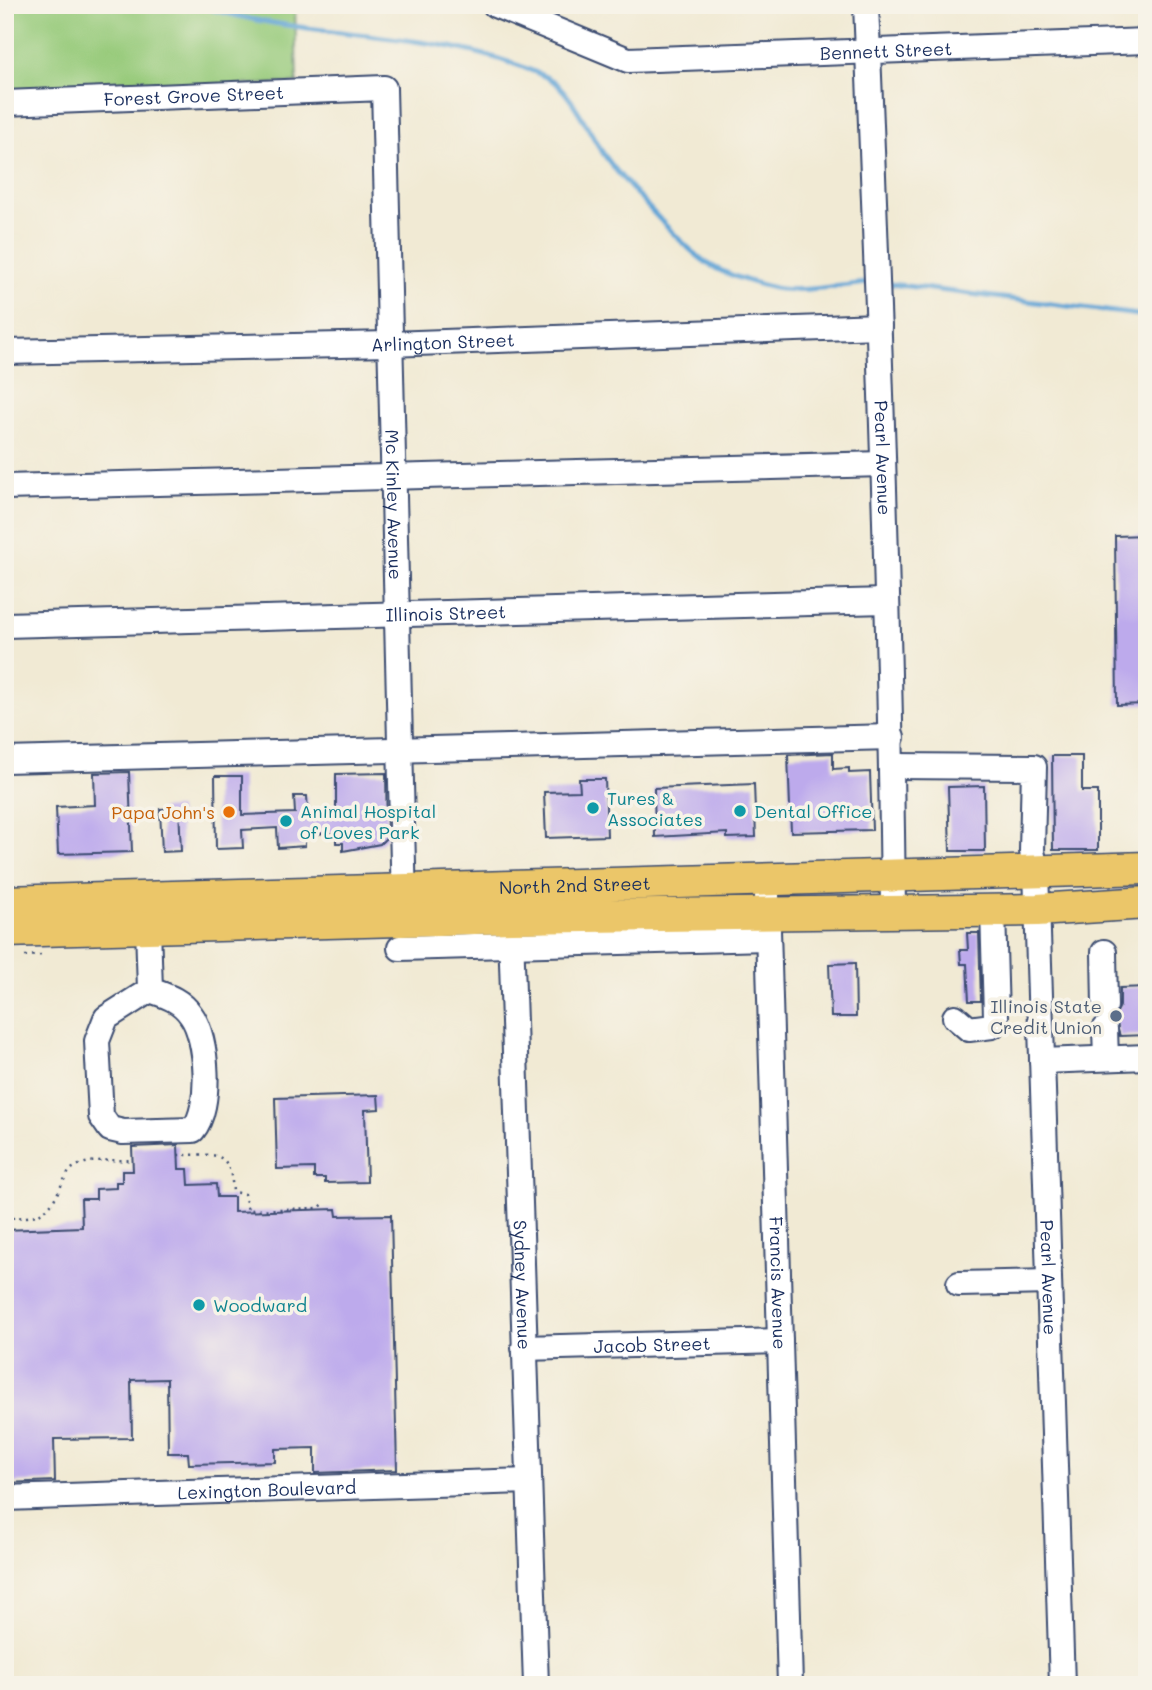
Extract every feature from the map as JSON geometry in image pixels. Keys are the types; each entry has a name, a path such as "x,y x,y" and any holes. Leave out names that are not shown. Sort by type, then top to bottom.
{"main road":[{"name":"North 2nd Street","path":"511,916 766,881 893,874 1147,868"},
{"name":"North 2nd Street","path":"5,902 403,920"},
{"name":"North 2nd Street","path":"5,931 511,916 767,926 893,911 1037,909 1147,903"}],"street":[{"name":"Bennett Street","path":"495,5 628,60 868,49 1147,41"},
{"name":"Pearl Avenue","path":"866,5 878,268 892,737 893,911"},
{"name":"Forest Grove Street","path":"5,103 384,88"},
{"name":"Mc Kinley Avenue","path":"384,88 403,920"},
{"name":"Arlington Street","path":"5,352 390,344 879,316"},
{"path":"5,486 883,464"},
{"name":"Illinois Street","path":"5,625 887,601"},
{"path":"5,760 892,737"},
{"name":"Pearl Avenue","path":"892,766 1034,767 1032,851 1036,870 1062,1685"},
{"name":"Francis Avenue","path":"766,881 790,1685"},
{"path":"955,1017 969,1029 992,1026 996,1017 993,910"},
{"path":"403,920 511,916"},
{"name":"Sydney Avenue","path":"511,916 536,1685"},
{"path":"148,927 150,990"},
{"path":"1104,952 1106,1058"},
{"path":"150,990 176,999 190,1013 201,1031 205,1100 201,1120 193,1130 123,1132 110,1129 101,1116 97,1041 106,1018 150,990"},
{"path":"1042,1061 1147,1057"},
{"path":"959,1284 1049,1282"},
{"name":"Jacob Street","path":"524,1349 780,1341"},
{"name":"Lexington Boulevard","path":"5,1498 529,1481"}],"path":[{"path":"178,1155 217,1155 227,1159 232,1170 233,1192 244,1194 248,1210 319,1208 326,1202"},
{"path":"5,1218 43,1213 52,1206 65,1176 72,1169 91,1162 132,1160"}],"green space":[{"path":"5,5 295,5 297,83 5,92"}],"building":[{"path":"1147,535 1147,704 1117,705 1115,536"},
{"path":"833,753 833,769 849,768 849,773 870,772 872,830 791,832 788,755"},
{"path":"1052,756 1082,756 1082,791 1098,791 1098,850 1053,850"},
{"path":"129,772 132,852 58,854 56,807 95,805 94,773"},
{"path":"386,773 387,837 380,844 343,851 343,843 336,843 336,833 305,834 305,846 278,848 277,828 242,830 243,848 216,849 215,776 242,776 242,815 295,813 294,796 307,796 308,813 336,811 336,774"},
{"path":"579,779 605,779 607,836 546,838 544,792 580,791"},
{"path":"754,784 756,837 727,838 727,833 655,837 654,788"},
{"path":"984,786 985,851 950,851 948,787"},
{"path":"179,808 181,851 162,852 160,809"},
{"path":"967,933 979,933 981,1001 969,1001 967,964 961,964 960,950 968,950"},
{"path":"855,963 856,1017 831,1017 829,964"},
{"path":"1147,987 1147,1035 1120,1036 1114,1018 1120,1006 1120,988"},
{"path":"378,1095 379,1109 365,1110 367,1182 325,1183 325,1178 314,1178 314,1168 277,1169 275,1098"},
{"name":"Woodward","path":"178,1145 179,1169 188,1169 189,1185 216,1184 217,1197 234,1197 234,1212 336,1209 337,1216 391,1215 397,1470 315,1473 315,1448 275,1449 275,1462 189,1464 188,1453 168,1453 167,1379 131,1380 132,1438 54,1439 55,1481 5,1483 5,1230 82,1227 81,1199 96,1199 96,1189 116,1188 116,1182 122,1182 122,1171 133,1171 132,1147"}],"waterway":[{"path":"198,5 285,25 463,50 506,61 548,78 563,90 601,150 636,193 669,229 710,265 741,279 774,288 808,289 869,283"},
{"path":"882,283 1147,316"}],"place":[{"name":"Tures & Associates","path":"593,808"},
{"name":"Dental Office","path":"740,811"},
{"name":"Papa John's","path":"229,812"},
{"name":"Animal Hospital of Loves Park","path":"286,821"},
{"name":"Illinois State Credit Union","path":"1116,1016"},
{"name":"Woodward","path":"199,1305"}]}
